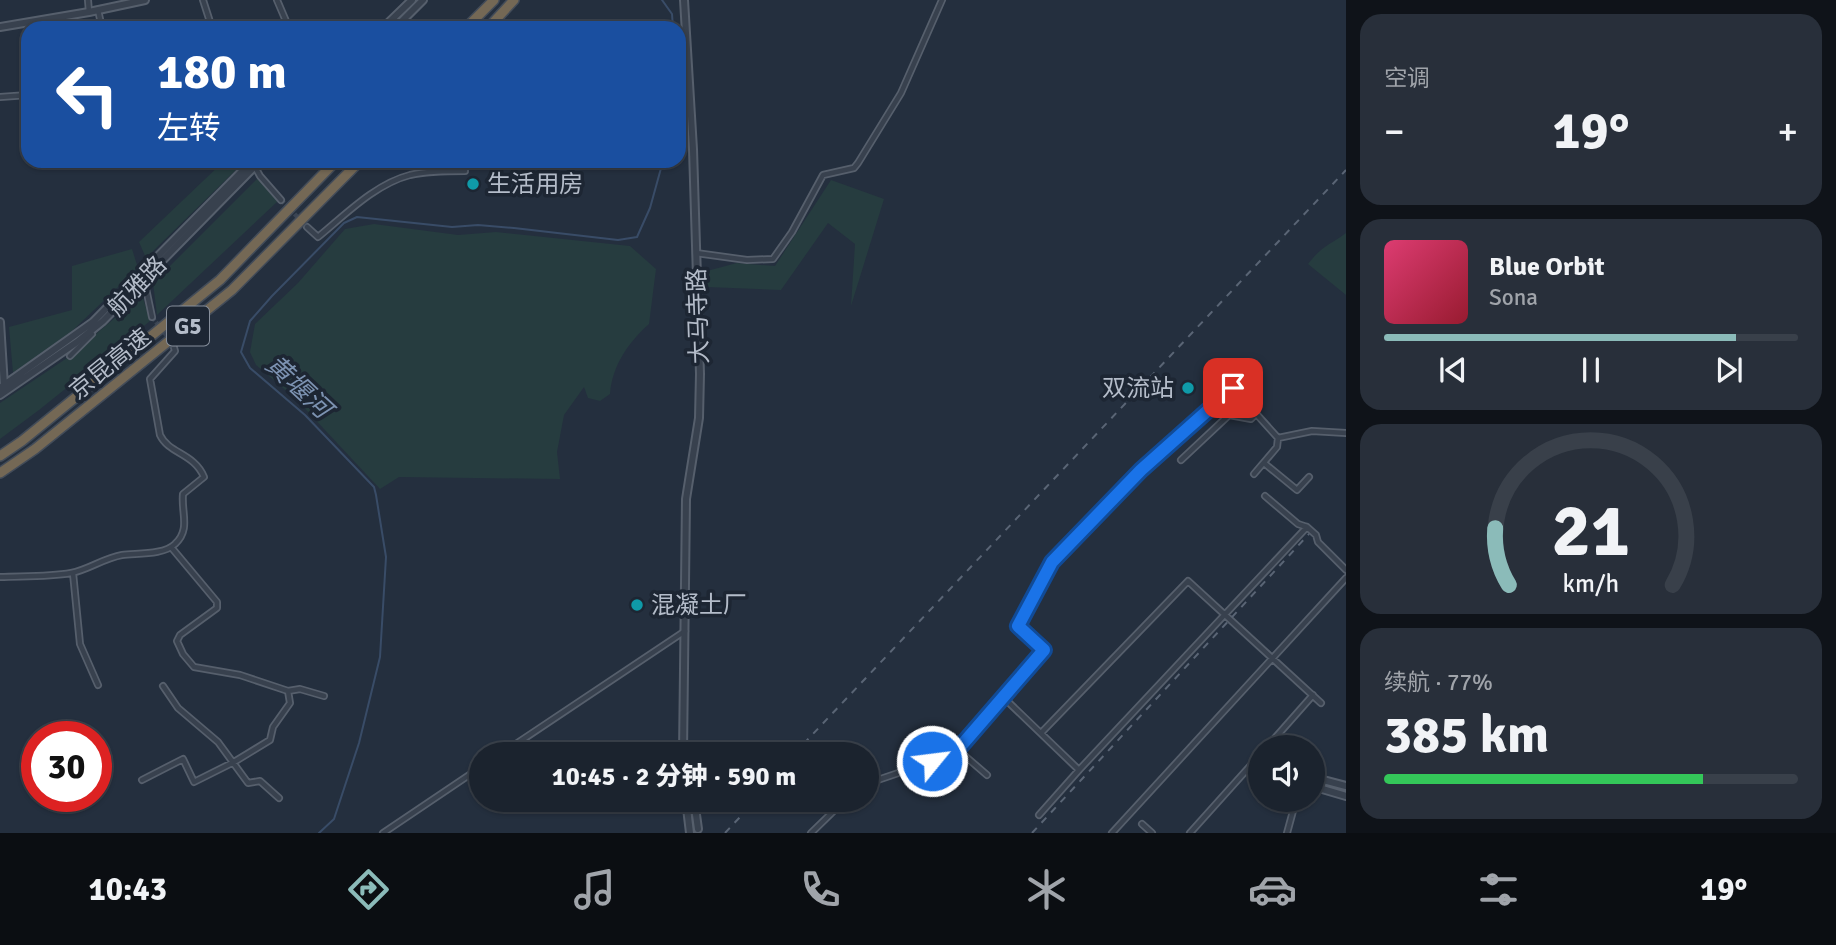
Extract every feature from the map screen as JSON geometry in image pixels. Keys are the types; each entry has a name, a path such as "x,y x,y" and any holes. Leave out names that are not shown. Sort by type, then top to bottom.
{"highway":[{"path":"473,21 494,0"},
{"path":"494,21 514,0"},
{"name":"京昆高速","path":"0,456 220,280 329,168"},
{"name":"京昆高速","path":"0,473 35,449 232,290 353,168"}],"street":[{"path":"88,0 89,12"},
{"path":"36,21 145,0"},
{"path":"203,0 210,21"},
{"path":"277,0 286,21"},
{"path":"390,21 412,0"},
{"path":"402,21 423,0"},
{"name":"大马寺路","path":"684,0 685,21"},
{"path":"696,253 747,260 774,259 823,176 854,168 859,163 901,93 942,0"},
{"path":"98,10 100,21"},
{"path":"0,27 21,23"},
{"name":"大马寺路","path":"684,742 686,499 699,418 701,374 686,42"},
{"path":"0,97 21,96"},
{"name":"航雅路","path":"0,395 103,321 249,168"},
{"name":"航雅路","path":"2,387 93,322 249,168"},
{"path":"257,168 260,176 281,200"},
{"path":"307,227 318,237 384,185 407,176 430,171 465,171"},
{"path":"145,278 152,317"},
{"path":"70,356 145,278"},
{"path":"0,322 2,387"},
{"path":"0,577 73,573 107,558 171,547 183,532 186,521 183,494 204,477 200,466 163,442 150,379 175,351 173,344"},
{"path":"879,780 954,754 958,750 1044,650 1018,626 1052,562 1141,470 1233,388 1278,438 1277,447 1254,474"},
{"path":"1181,460 1229,415 1251,419 1256,414"},
{"path":"1278,438 1312,431 1346,433"},
{"path":"1264,463 1297,490 1309,477"},
{"path":"1265,496 1298,524 1307,527 1316,535 1318,542 1346,570"},
{"path":"1039,815 1307,527"},
{"path":"171,547 217,603 217,608 180,635 177,641 190,664 240,675 288,691 300,689 324,696"},
{"path":"73,573 80,644 98,685"},
{"path":"1112,833 1346,578"},
{"path":"1041,733 1188,581 1321,703"},
{"path":"519,742 686,631"},
{"path":"163,686 178,708 218,742 248,783 260,781 279,798"},
{"path":"142,780 183,759 194,782 234,762 270,740 273,727 290,703 288,691"},
{"path":"1278,735 1313,695"},
{"path":"1003,697 1079,770"},
{"path":"958,750 987,775"},
{"path":"1190,833 1248,768"},
{"path":"383,833 469,775"},
{"path":"1325,780 1346,786"},
{"path":"1325,790 1346,796"},
{"path":"687,812 690,833"},
{"path":"696,812 698,829"},
{"path":"811,833 833,812"},
{"path":"1287,833 1293,812"},
{"path":"1142,824 1152,833"}],"green space":[{"path":"217,168 238,168 146,258 139,242"},
{"path":"258,178 278,201 157,315 153,283"},
{"path":"831,180 884,199 851,306 855,244 828,223 781,290 707,287 707,271 737,263 775,266"},
{"path":"374,224 458,235 496,232 630,246 656,269 649,324 622,356 614,374 610,394 600,401 588,398 584,387 564,415 557,452 560,479 399,477 380,489 296,399 256,365 250,352 255,324 298,283 345,229"},
{"path":"1346,233 1346,295 1308,264 1321,250"},
{"path":"132,249 138,268 72,331 13,373 9,327 72,310 72,266"},
{"path":"142,295 150,321 0,439 0,403 70,356"}],"waterway":[{"name":"黄堰河","path":"662,0 672,14 672,21"},
{"name":"黄堰河","path":"319,833 334,819 359,743 380,657 386,557 374,487 305,415 250,368 241,352 250,321 344,223 357,217 452,227 478,225 514,228 618,240 637,237 650,208 661,168"}],"tunnel":[{"path":"281,200 307,227"},
{"path":"152,317 171,341"}],"railway":[{"path":"805,742 1346,170"},
{"path":"1032,833 1309,534"},
{"path":"725,833 745,812"}],"place":[{"name":"生活用房","path":"473,184"},
{"name":"双流站","path":"1188,388"},
{"name":"混凝土厂","path":"637,605"}],"route":[{"path":"932,761 954,754 1044,650 1018,626 1052,562 1141,470 1233,388"}]}
